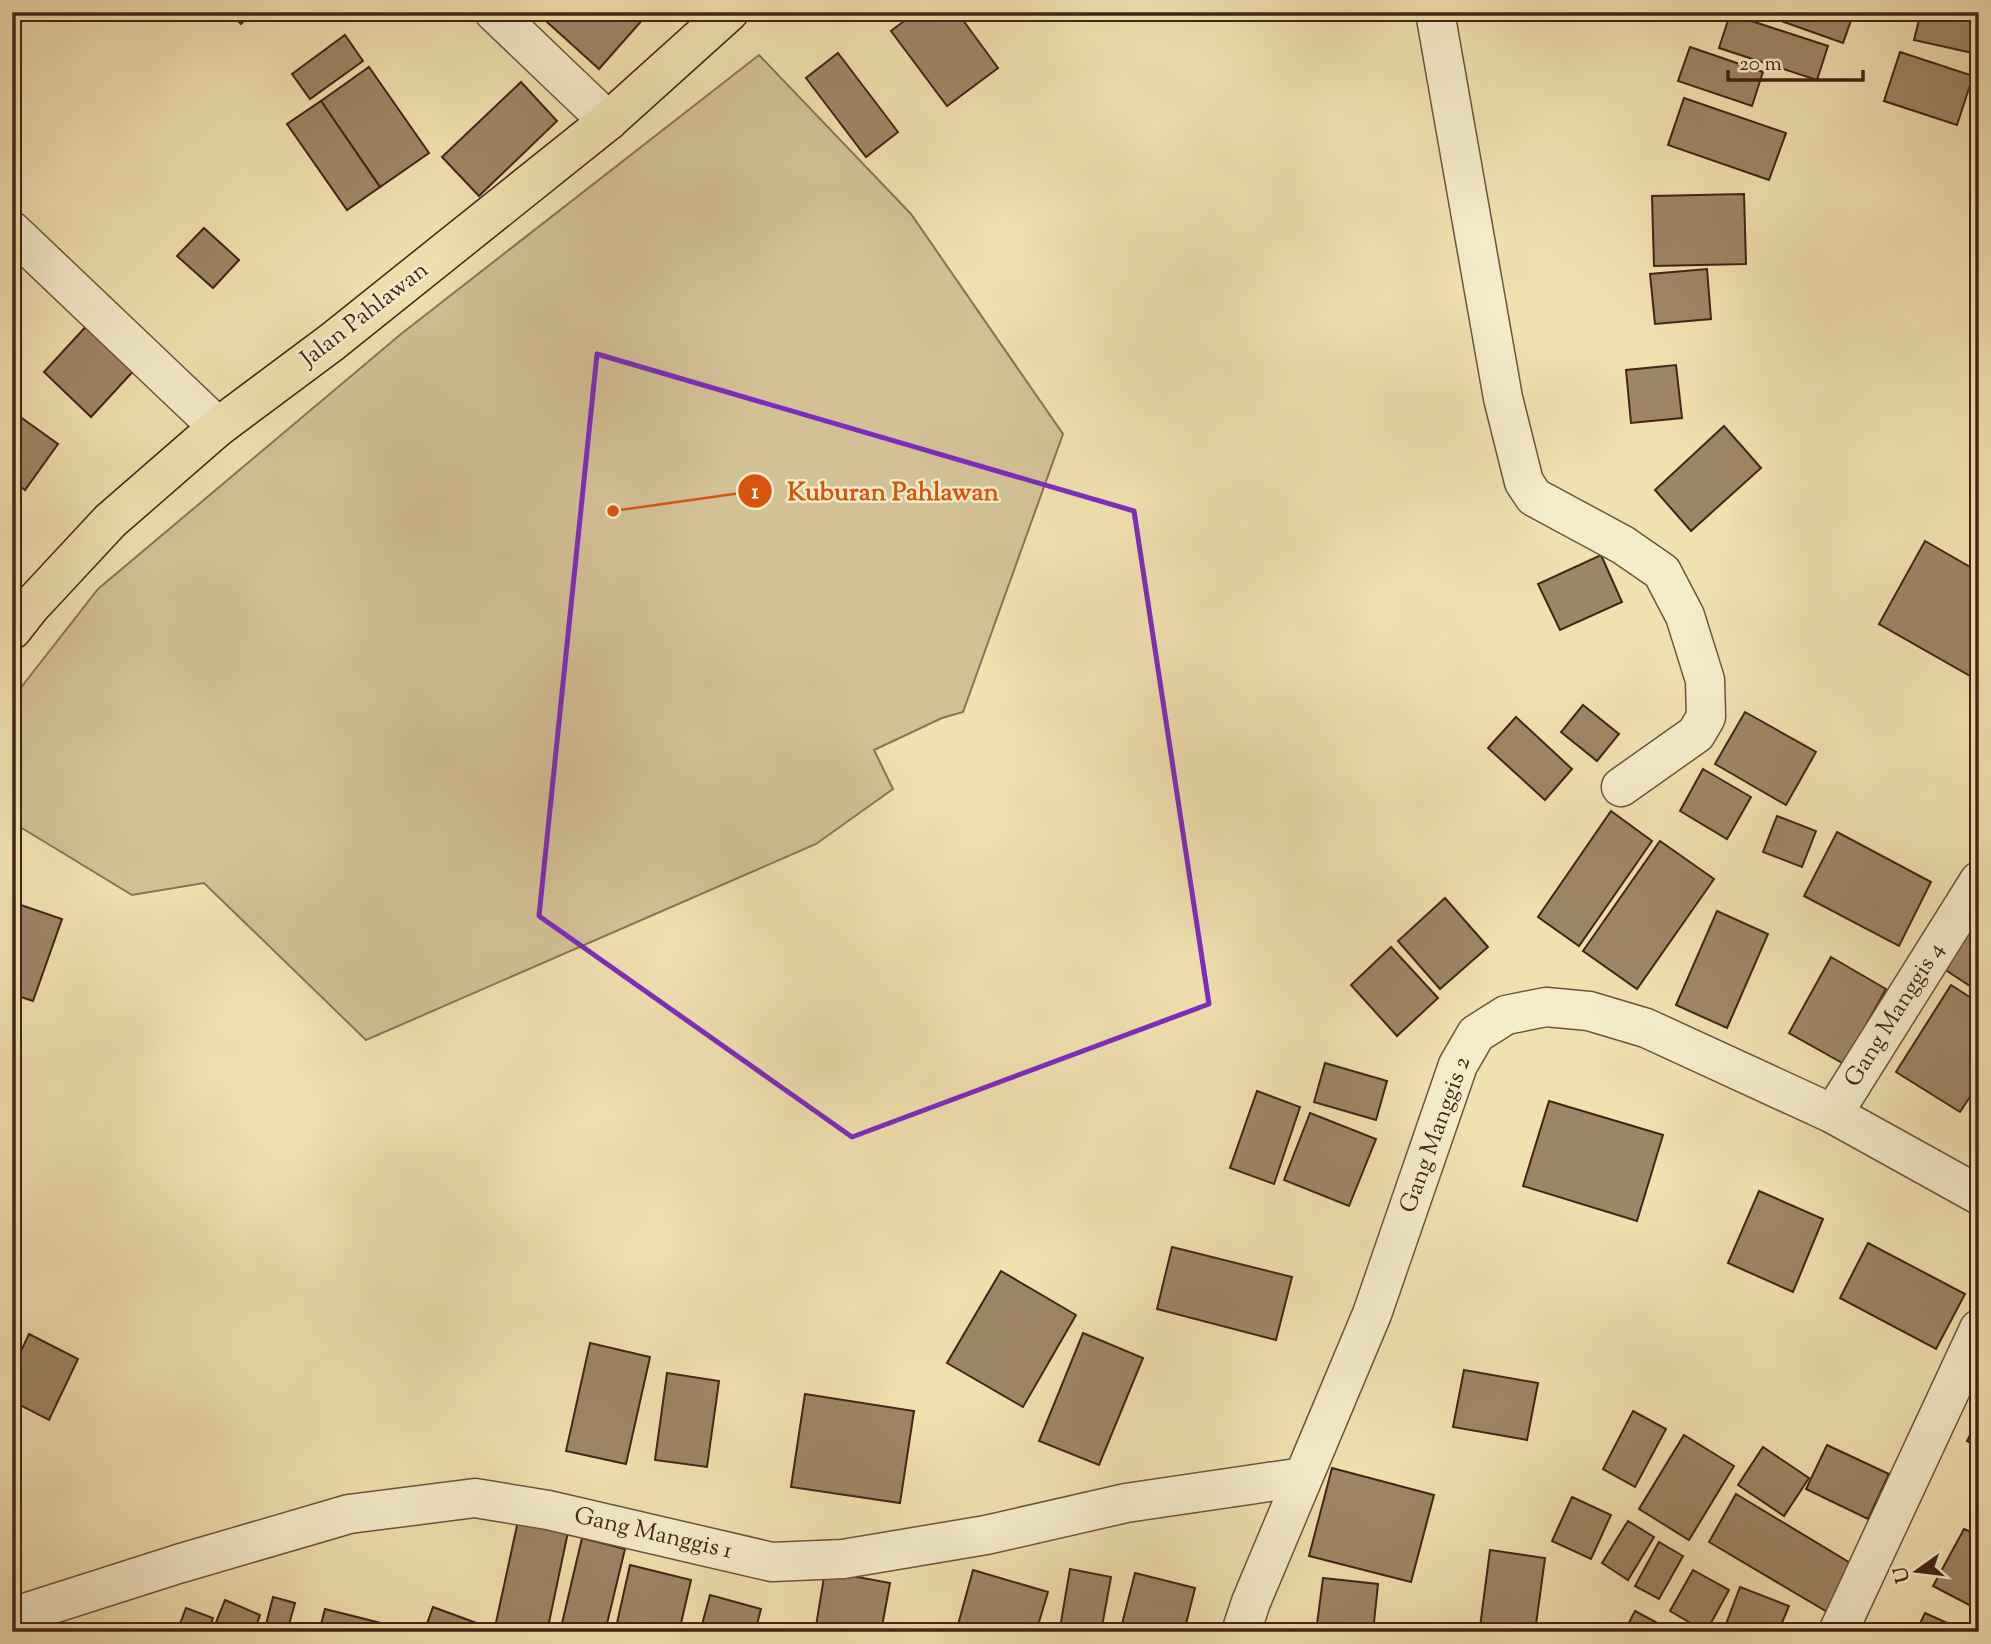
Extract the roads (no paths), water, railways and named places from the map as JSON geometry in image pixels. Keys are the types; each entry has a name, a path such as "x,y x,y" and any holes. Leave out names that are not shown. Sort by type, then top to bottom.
{"main road":[{"name":"Jalan Pahlawan","path":"12,629 110,521 218,427 332,342 608,121 729,12"}],"street":[{"path":"494,12 608,121"},
{"path":"1435,12 1503,398 1524,482 1534,497 1623,545 1662,572 1685,615 1705,680 1706,717 1696,734 1621,787"},
{"path":"12,231 218,427"},
{"name":"Gang Manggis 4","path":"1833,1114 1979,881"},
{"name":"Gang Manggis 2","path":"1241,1632 1251,1602 1372,1314 1458,1065 1476,1034 1506,1015 1546,1007 1589,1011 1646,1028 1833,1114 1979,1195"},
{"path":"1838,1632 1979,1329"},
{"name":"Gang Manggis 1","path":"12,1617 178,1564 349,1514 475,1498 548,1510 772,1562 842,1559 986,1535 1126,1503 1303,1477"}],"place":[{"name":"Kuburan Pahlawan","path":"613,511"}]}
